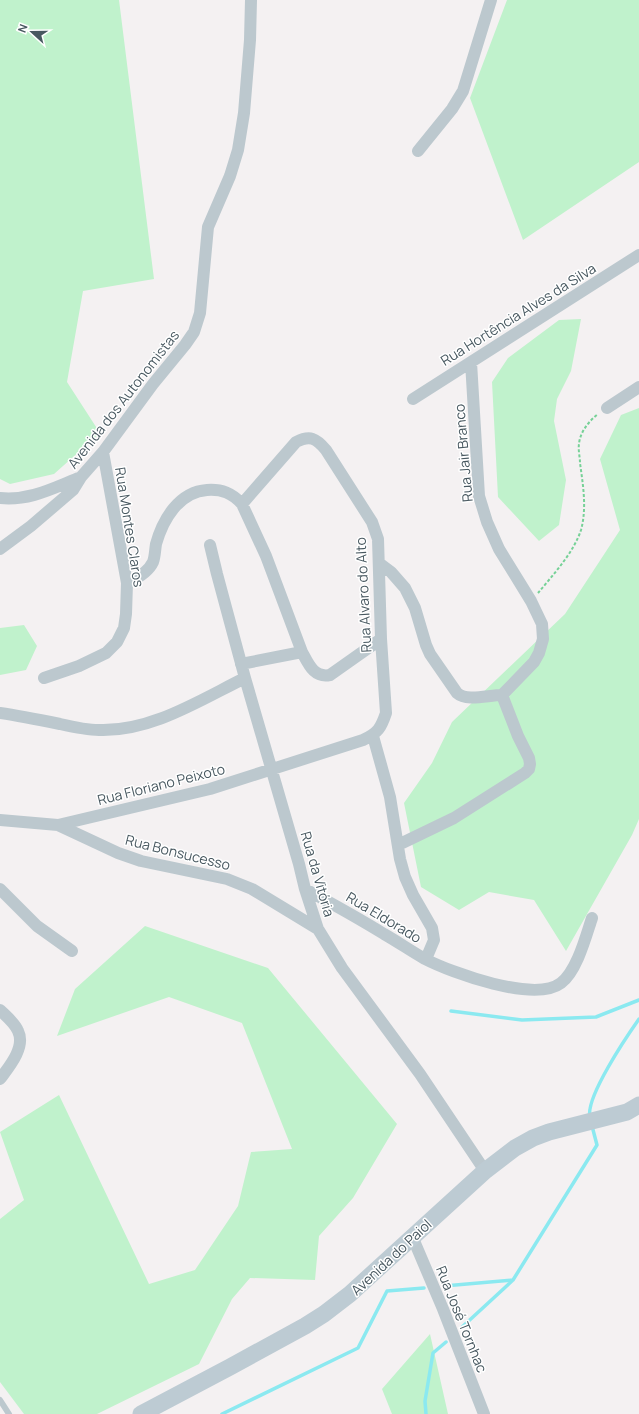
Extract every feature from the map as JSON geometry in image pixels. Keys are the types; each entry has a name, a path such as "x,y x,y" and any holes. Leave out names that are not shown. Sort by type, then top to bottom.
{"street":[{"name":"Avenida dos Autonomistas","path":"0,549 31,526 72,490 81,477 103,452 153,384 194,332 200,313 208,227 230,176 238,150 244,114 250,40 251,0"},
{"path":"418,152 452,109 463,91 491,0"},
{"name":"Rua Hortência Alves da Silva","path":"413,398 639,255"},
{"name":"Rua Jair Branco","path":"471,362 479,496 487,522 499,549 531,601 542,624 543,639 534,662 502,695"},
{"path":"607,408 639,387"},
{"name":"Rua Alvaro do Alto","path":"242,504 296,442 303,438 312,438 321,444 326,450 372,522 378,539 381,639 386,713 382,724 372,736"},
{"name":"Rua Montes Claros","path":"44,678 94,660 106,653 117,642 124,628 127,583 103,452"},
{"path":"0,498 14,499 35,496 81,477"},
{"path":"127,583 145,573 152,563 156,543 168,517 178,502 190,494 204,490 218,489 229,493 242,504 266,556 302,652 312,670 324,676 330,675 381,639"},
{"name":"Rua da Vitória","path":"210,545 241,664 305,888 318,928 342,968 420,1074 485,1171"},
{"path":"379,563 391,572 405,588 415,608 430,654 457,693 464,698 502,695 518,736 529,758 530,764 529,769 525,773 454,818 398,845"},
{"path":"241,664 302,652"},
{"path":"3,716 99,730 122,728 151,722 245,678"},
{"path":"271,770 372,736 390,797 405,877 413,895 432,928 434,940 426,959"},
{"name":"Rua Floriano Peixoto","path":"58,825 210,789 271,770"},
{"name":"Rua Bonsucesso","path":"0,820 58,825 118,853 141,861 227,879 252,889 318,928"},
{"path":"0,888 37,926 72,951"},
{"name":"Rua Eldorado","path":"305,888 426,959 476,980 526,990 545,989 561,983 571,971 581,952 592,918"},
{"path":"0,1010 13,1023 19,1032 21,1040 18,1050 6,1072 0,1078"},
{"name":"Avenida do Paiol","path":"141,1414 230,1367 324,1314 350,1294 485,1171 515,1148 533,1138 569,1126 627,1112 639,1105"},
{"name":"Rua José Tornhac","path":"412,1236 444,1309 484,1414"}],"lane":[{"path":"0,1400 9,1414"}],"path":[{"path":"531,601 556,571 574,545 581,530 585,510 579,444 582,433 590,420 607,408"}],"green space":[{"path":"0,0 119,0 154,279 83,291 67,382 100,433 54,474 10,484 0,479"},
{"path":"507,0 639,0 639,162 523,240 470,98"},
{"path":"581,319 571,371 557,399 554,421 566,480 559,525 539,541 498,497 492,382 508,358 559,320"},
{"path":"639,408 639,819 632,835 566,951 534,900 489,892 459,910 421,887 404,803 432,763 452,722 565,614 620,530 600,459 621,415"},
{"path":"24,625 37,646 26,670 0,675 0,628"},
{"path":"145,926 268,968 397,1124 353,1198 319,1236 315,1280 250,1278 232,1299 199,1364 97,1414 24,1414 0,1382 0,1219 24,1200 0,1132 59,1095 149,1284 195,1270 238,1206 251,1152 292,1149 242,1023 169,997 57,1036 75,989"},
{"path":"430,1334 448,1414 392,1414 382,1389"}],"waterway":[{"path":"451,1011 522,1020 596,1017 639,1000"},
{"path":"590,1117 590,1108 600,1082 617,1052 639,1019"},
{"path":"461,1328 513,1280 597,1145 592,1126"},
{"path":"444,1286 513,1280"},
{"path":"222,1414 358,1348 387,1291 424,1288"},
{"path":"426,1414 425,1401 433,1353 446,1342"}]}
